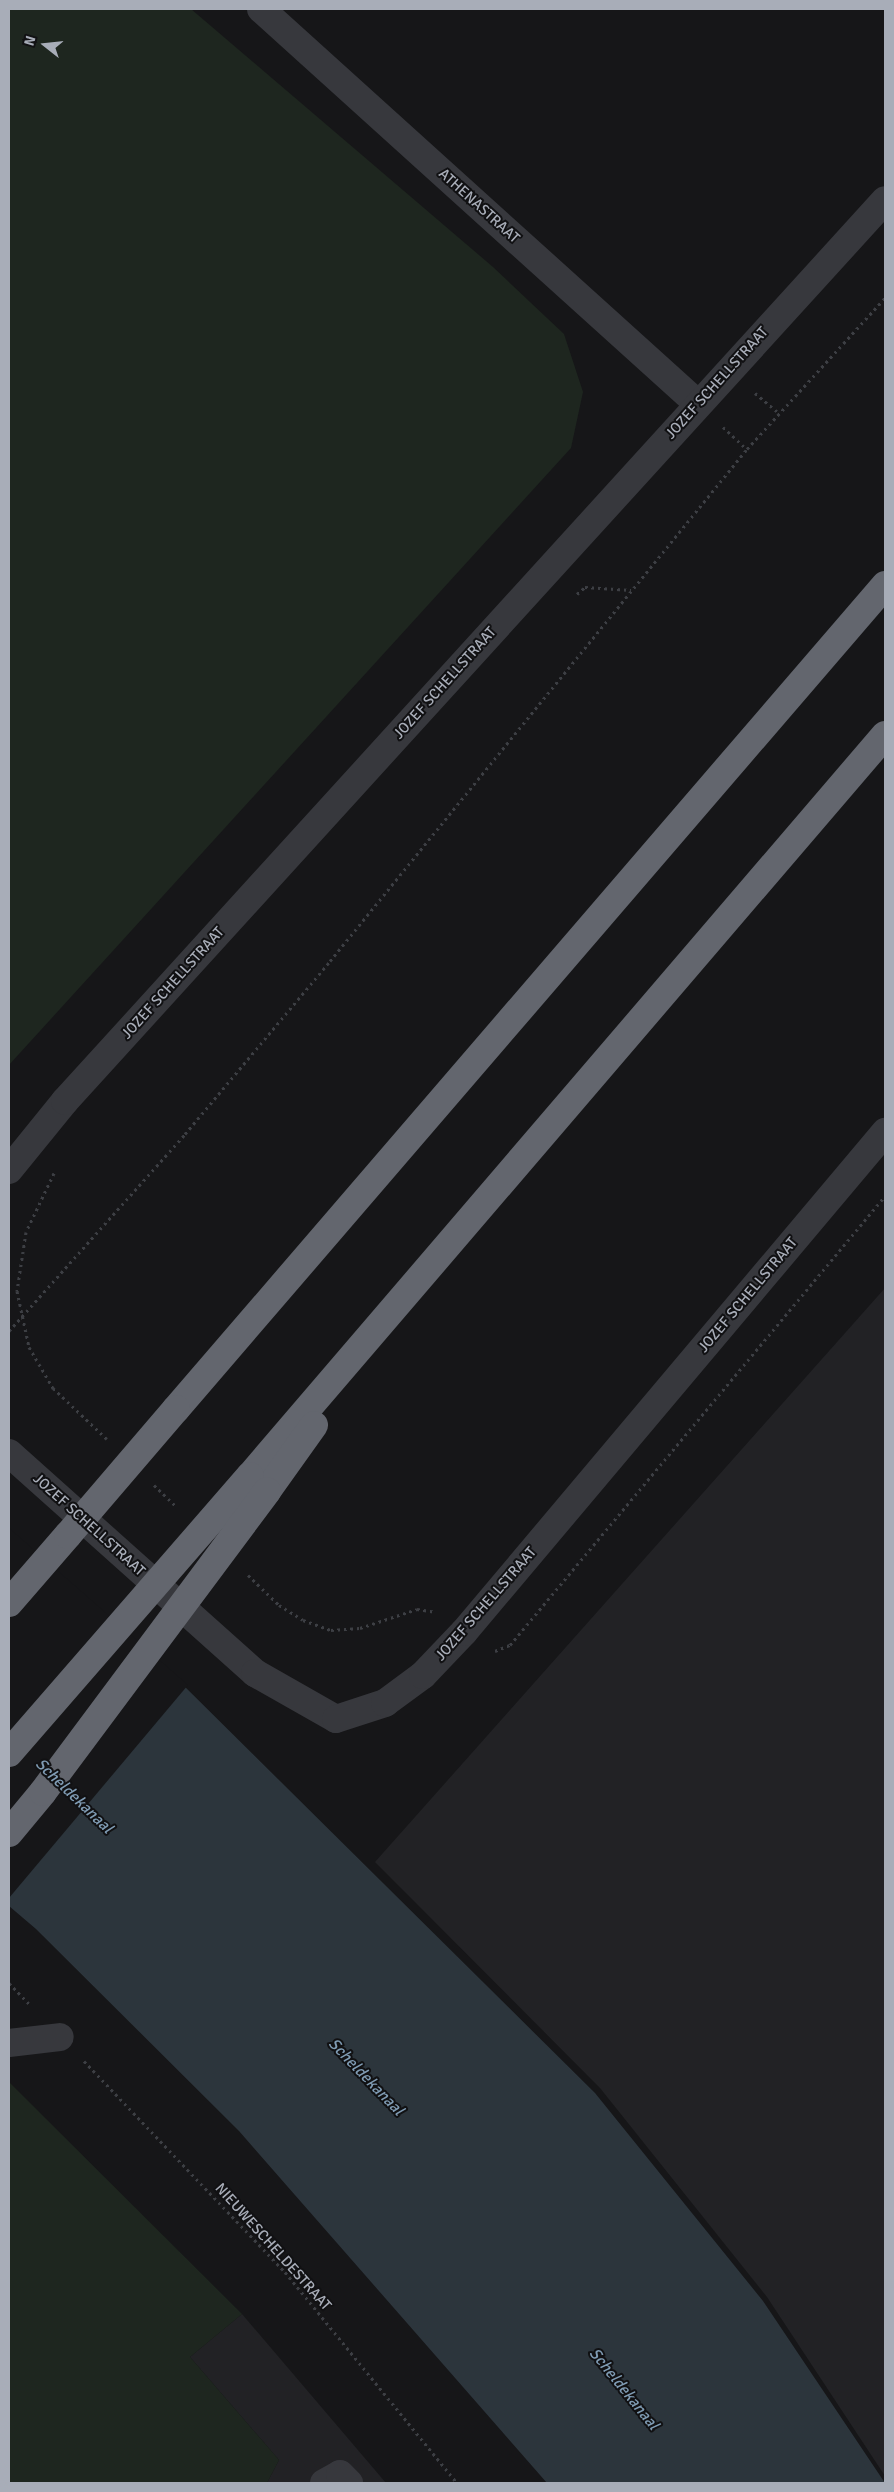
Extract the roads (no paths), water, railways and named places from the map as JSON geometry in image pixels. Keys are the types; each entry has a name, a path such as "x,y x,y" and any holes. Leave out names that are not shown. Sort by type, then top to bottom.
{"highway":[{"path":"9,1603 885,585"},
{"path":"9,1833 259,1484 411,1287 885,735"},
{"path":"9,1753 259,1484"}],"street":[{"name":"ATHENASTRAAT","path":"261,9 698,404"},
{"name":"JOZEF SCHELLSTRAAT","path":"9,1170 72,1094 885,200"},
{"name":"JOZEF SCHELLSTRAAT","path":"9,1453 254,1673 336,1719 386,1703 423,1675 464,1632 885,1132"},
{"path":"9,2043 60,2037"},
{"path":"324,2483 340,2474 349,2483"}],"water":[{"name":"Scheldekanaal","path":"9,1530 176,1678 595,2093 763,2301 885,2483 547,2483 239,2131 36,1929 9,1906"}]}
